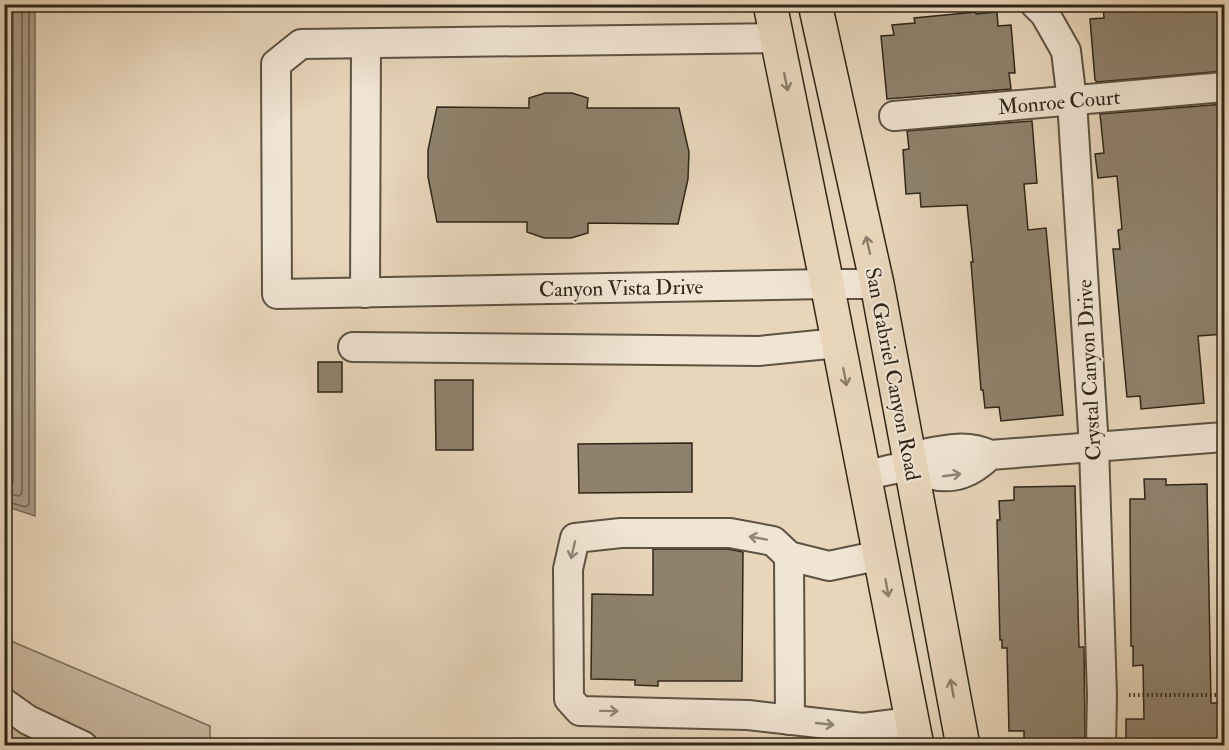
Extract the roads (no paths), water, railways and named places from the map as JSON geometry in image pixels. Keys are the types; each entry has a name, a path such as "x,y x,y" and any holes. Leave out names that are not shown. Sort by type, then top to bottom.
{"main road":[{"path":"770,4 881,555 914,734"},
{"name":"San Gabriel Canyon Road","path":"814,4 877,284 963,746"}],"street":[{"name":"Crystal Canyon Drive","path":"1035,4 1045,14 1066,51 1072,101 1094,447 1102,695 1101,746"},
{"name":"Canyon Vista Drive","path":"777,39 301,44 276,64 277,294 877,284"},
{"path":"365,293 366,44"},
{"name":"Monroe Court","path":"894,116 1224,87"},
{"path":"353,347 759,351 838,343"},
{"path":"864,476 910,462 930,475 947,477 976,468 990,455 1224,437"},
{"path":"881,555 830,566 789,556 773,541 730,533 621,533 575,538 568,569 569,699 580,711 748,715 914,734"},
{"path":"789,556 790,720"},
{"path":"4,703 28,720 83,746"}],"water":[{"path":"5,4 35,5 35,516 5,506"}]}
